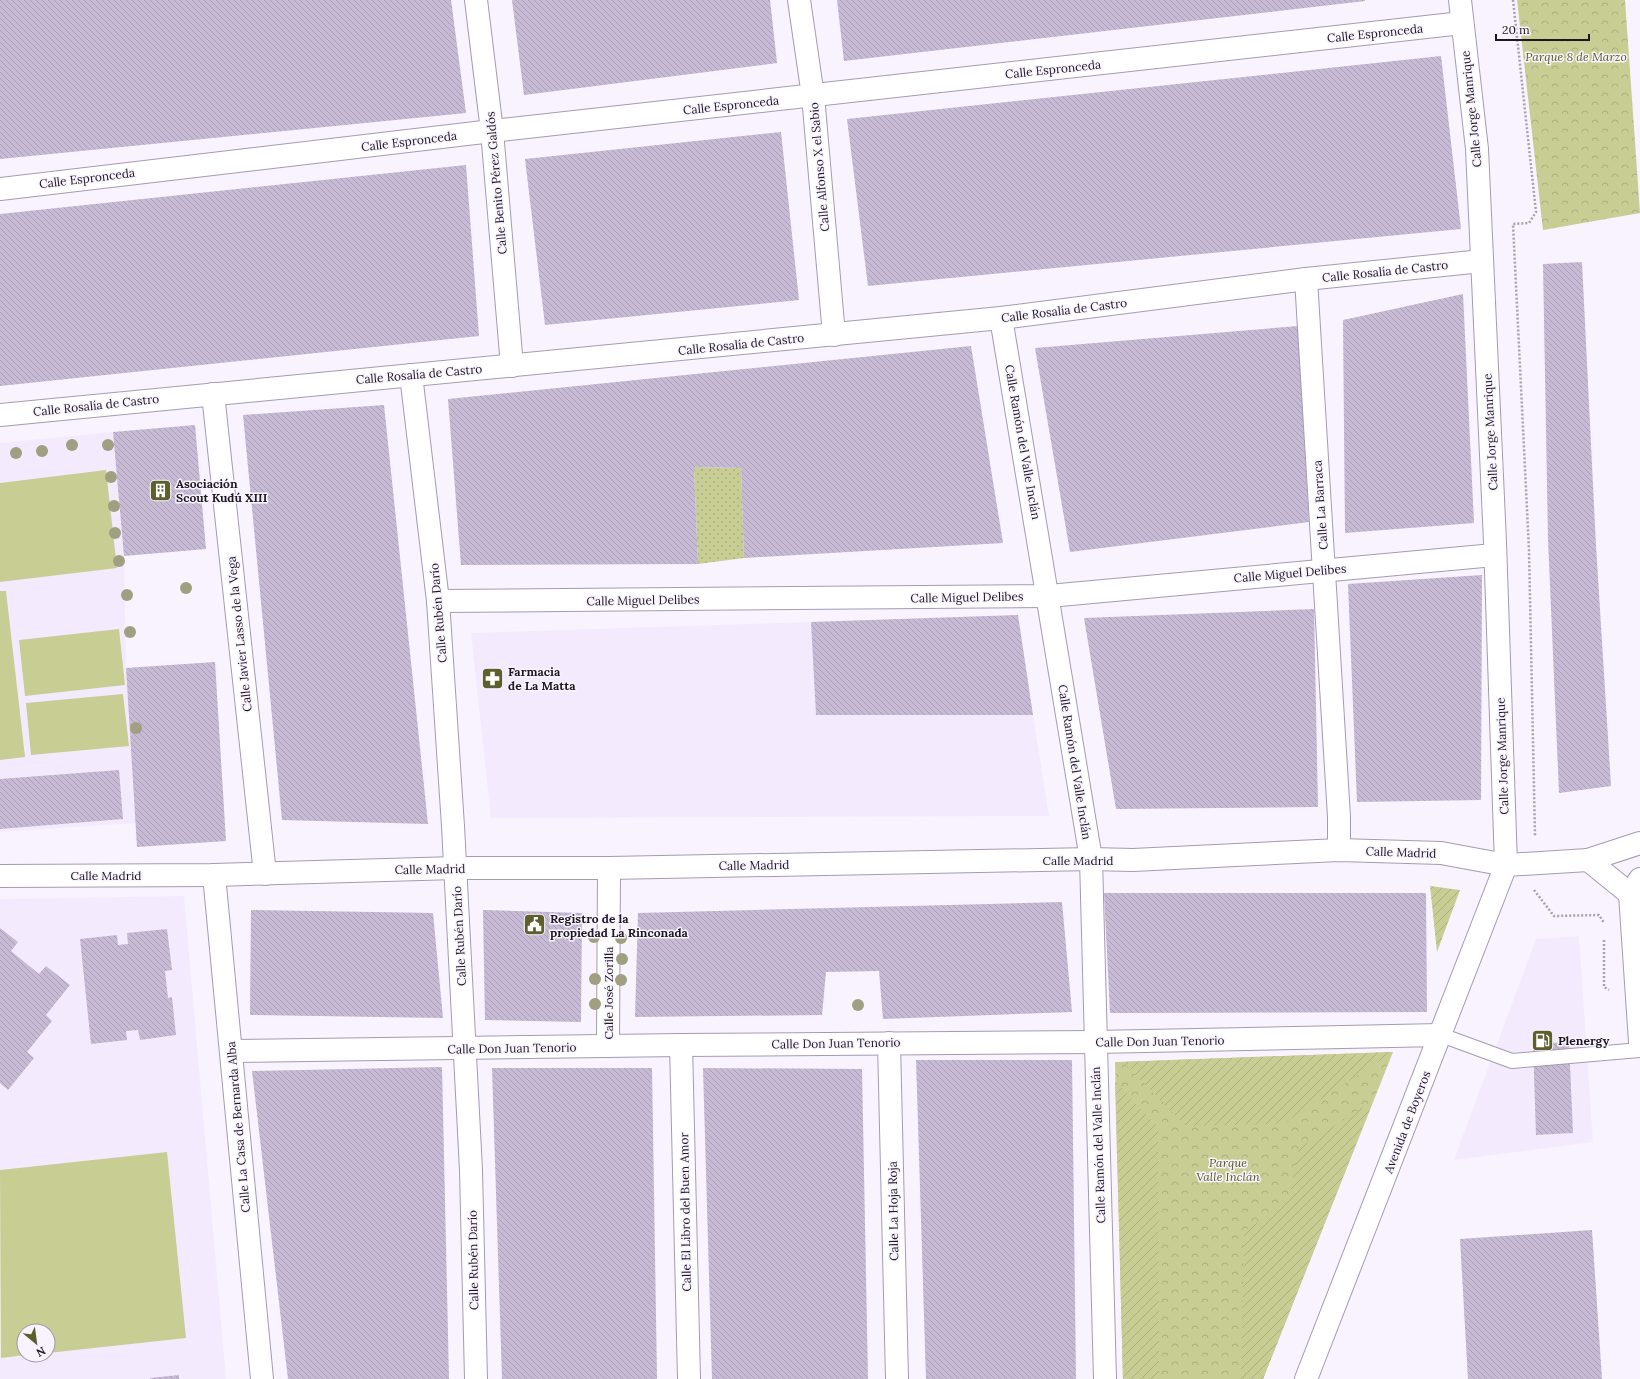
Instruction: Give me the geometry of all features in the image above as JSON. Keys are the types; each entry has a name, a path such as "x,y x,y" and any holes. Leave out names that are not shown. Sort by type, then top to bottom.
{"street":[{"name":"Calle Benito Pérez Galdós","path":"476,0 492,131 512,366"},
{"name":"Calle Alfonso X el Sabio","path":"799,0 812,96 834,335"},
{"name":"Calle Jorge Manrique","path":"1460,0 1477,149 1506,865"},
{"name":"Calle Espronceda","path":"0,189 492,131 1462,23"},
{"name":"Calle Rosalía de Castro","path":"0,415 1001,318 1306,279 1482,261"},
{"name":"Calle La Barraca","path":"1306,279 1339,817 1339,850"},
{"name":"Calle Ramón del Valle Inclán","path":"1001,318 1049,596 1091,859 1105,1379"},
{"name":"Calle Rubén Darío","path":"411,375 438,601 456,868 471,1170 476,1379"},
{"name":"Calle Javier Lasso de la Vega","path":"213,394 264,874"},
{"name":"Calle Miguel Delibes","path":"438,601 1049,596 1494,555"},
{"name":"Calle Madrid","path":"0,876 214,875 456,868 609,868 1091,859 1133,860 1339,850 1441,853 1506,865 1588,860 1640,843"},
{"path":"1588,860 1637,889 1640,1042"},
{"name":"Avenida de Boyeros","path":"1306,1379 1506,865"},
{"name":"Calle José Zorilla","path":"608,1046 609,868"},
{"name":"Calle La Casa de Bernarda Alba","path":"214,875 262,1379"},
{"name":"Calle Don Juan Tenorio","path":"231,1051 681,1045 1095,1042 1441,1035"},
{"name":"Calle La Hoja Roja","path":"889,1043 897,1379"},
{"name":"Calle El Libro del Buen Amor","path":"681,1045 690,1379"}],"lane":[{"path":"1441,1035 1512,1061 1640,1050"}],"path":[{"path":"1513,0 1536,212 1529,223 1513,224 1529,550 1536,864 1534,890 1554,916 1599,915 1604,924"},
{"path":"1604,939 1604,987 1619,996 1638,992"}],"shaded area":[{"path":"113,432 124,556 126,668 136,823 0,832 0,443"},
{"path":"811,622 816,715 1033,715 1049,816 491,818 471,633"},
{"path":"184,896 226,1379 0,1379 0,899"},
{"name":"Plenergy","path":"1579,936 1593,1142 1454,1160 1536,939"}],"green space":[{"name":"Parque 8 de Marzo","path":"1517,0 1625,0 1640,213 1543,230"},
{"path":"694,467 741,468 744,558 698,564"},
{"path":"106,470 117,568 0,582 0,483"},
{"path":"0,591 6,591 25,757 0,760"},
{"path":"119,629 125,685 25,696 19,640"},
{"path":"123,694 129,746 31,755 26,703"},
{"path":"1430,886 1460,890 1437,952"},
{"name":"Parque Valle Inclán","path":"1393,1052 1263,1379 1123,1379 1115,1062"},
{"path":"1393,1052 1283,1124 1186,1126 1123,1062"},
{"path":"1115,1081 1158,1127 1159,1379 1123,1379"},
{"path":"1373,1101 1263,1379 1241,1379 1244,1231 1271,1214 1290,1193 1299,1148"},
{"path":"167,1152 186,1338 56,1352 56,1323 16,1323 16,1356 1,1358 0,1170"}],"building":[{"path":"0,0 451,0 466,113 0,159"},
{"path":"512,0 770,0 777,63 524,95"},
{"path":"837,0 1365,0 1365,1 844,61"},
{"path":"1441,56 1461,229 868,286 847,119"},
{"path":"781,132 799,300 545,325 525,159"},
{"path":"466,165 479,336 0,386 0,214"},
{"path":"1582,262 1596,546 1611,786 1559,793 1548,539 1543,264"},
{"path":"1463,294 1474,523 1345,533 1343,320"},
{"path":"1298,326 1309,522 1070,552 1035,348"},
{"path":"971,346 1003,543 744,558 741,468 694,467 698,564 461,565 448,399"},
{"path":"384,405 428,824 282,820 243,415"},
{"name":"Asociación Scout Kudú XIII","path":"195,425 206,549 124,556 113,432"},
{"path":"1482,575 1481,800 1357,802 1348,584"},
{"path":"1314,609 1318,807 1116,809 1084,618"},
{"path":"1018,615 1033,715 816,715 811,622"},
{"path":"215,662 226,841 137,847 126,668"},
{"path":"119,770 123,819 0,829 0,779"},
{"path":"1104,893 1426,893 1427,1012 1110,1013"},
{"path":"1062,902 1072,1012 883,1019 879,971 826,972 822,1015 635,1017 638,913"},
{"path":"251,910 433,913 443,1018 250,1015"},
{"path":"483,910 582,913 581,1022 485,1020"},
{"path":"0,928 18,942 11,951 39,974 46,966 70,985 46,1015 52,1021 27,1052 34,1058 8,1090 0,1083"},
{"path":"167,929 172,970 165,971 168,998 172,997 176,1035 140,1040 138,1030 126,1031 127,1040 91,1044 80,939 117,935 118,945 128,944 127,933"},
{"path":"1569,1042 1573,1133 1536,1135 1533,1044"},
{"path":"916,1060 1072,1060 1076,1379 926,1379"},
{"path":"442,1067 449,1379 288,1379 252,1071"},
{"path":"492,1068 652,1068 657,1379 502,1379"},
{"path":"703,1068 862,1069 868,1379 712,1379"},
{"path":"1592,1230 1602,1379 1468,1379 1460,1239"},
{"path":"179,1375 179,1379 150,1379 150,1378"}],"place":[{"name":"Asociación Scout Kudú XIII","path":"160,490"},
{"name":"Farmacia de La Matta","path":"493,678"},
{"name":"Registro de la propiedad La Rinconada","path":"535,925"},
{"name":"Plenergy","path":"1542,1040"}]}
